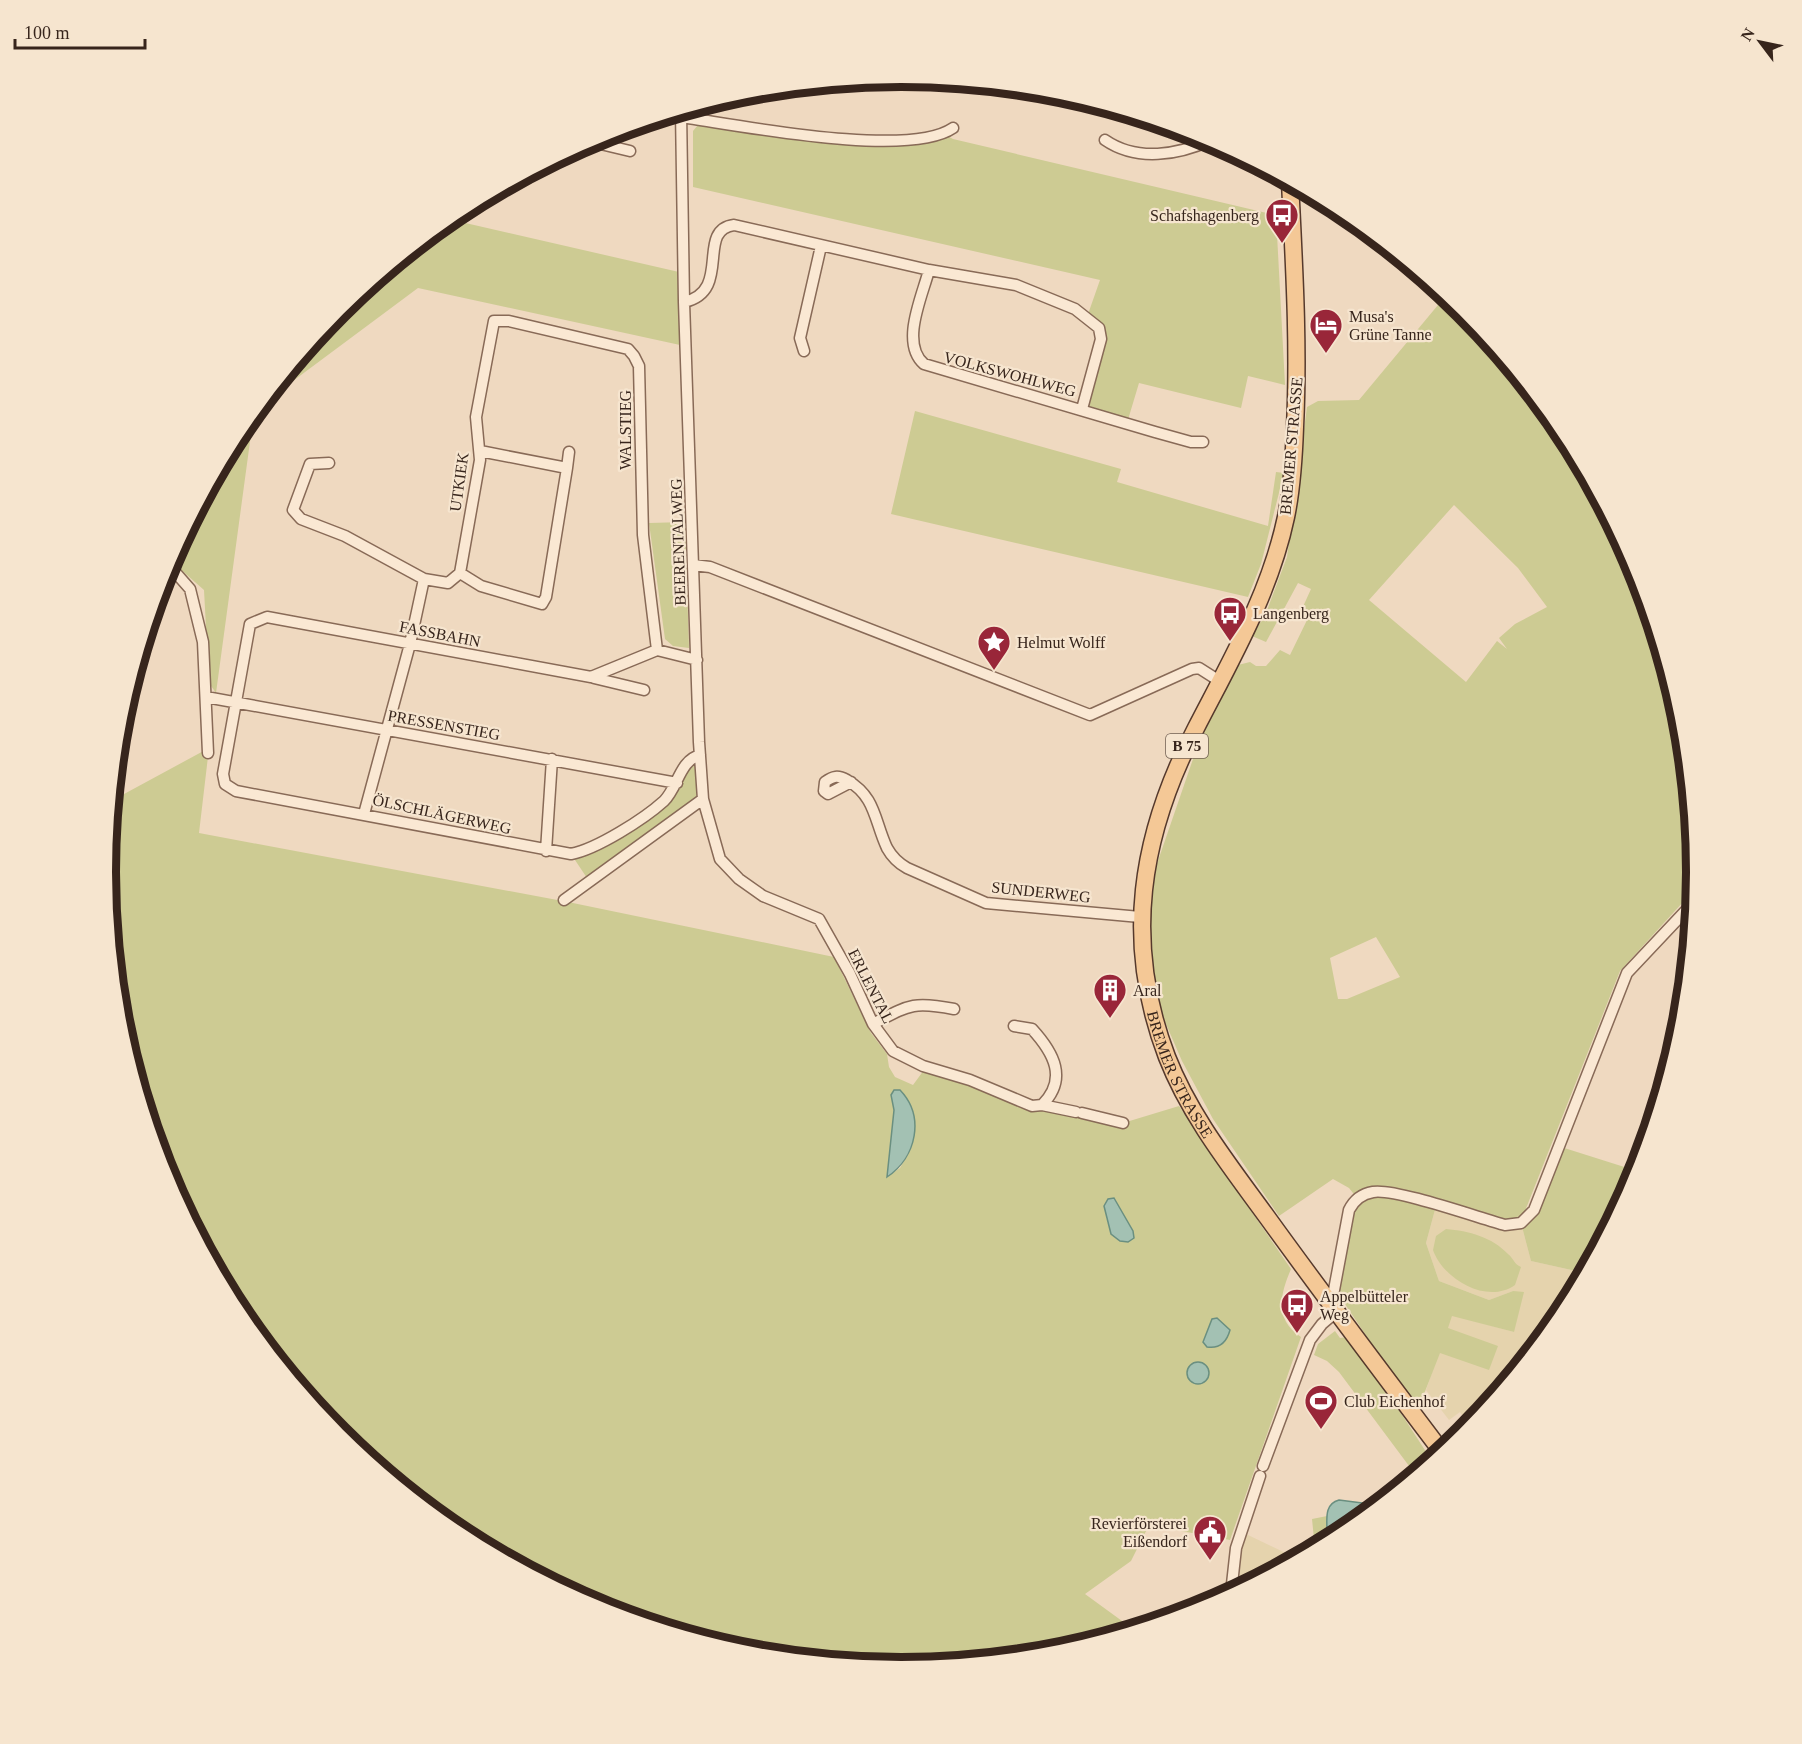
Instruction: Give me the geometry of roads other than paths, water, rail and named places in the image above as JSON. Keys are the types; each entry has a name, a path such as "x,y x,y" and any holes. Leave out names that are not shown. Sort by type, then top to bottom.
{"main road":[{"name":"BREMER STRASSE","path":"1290,190 1299,353 1293,458 1287,514 1262,596 1221,682 1190,739 1168,791 1144,874 1140,917 1142,965 1155,1022 1168,1059 1190,1106 1215,1145 1331,1305 1437,1445"},
{"name":"BREMER STRASSE","path":"1422,1425 1434,1448"}],"street":[{"path":"692,116 849,140 906,139 944,134 953,128"},
{"name":"BEERENTALWEG","path":"681,119 684,302 703,799"},
{"path":"1105,140 1114,147 1166,155 1198,146"},
{"path":"606,145 630,151"},
{"name":"VOLKSWOHLWEG","path":"684,302 698,298 707,290 717,237 725,227 738,225 929,270 980,278 1027,289 1060,302 1090,319 1100,331 1097,355 1082,409"},
{"path":"804,351 800,338 821,246"},
{"name":"VOLKSWOHLWEG","path":"929,270 912,337 912,349 921,362 937,370 1082,409 1155,432 1203,442"},
{"name":"UTKIEK","path":"460,573 480,451 476,417 494,321"},
{"name":"WALSTIEG","path":"494,321 509,321 618,345 631,352 637,360 642,535 657,650"},
{"path":"480,451 567,468"},
{"path":"329,464 310,464 293,510 301,519 345,536 424,579 448,583 460,573 481,586 542,604 546,597 569,452"},
{"path":"693,565 710,567 1090,715 1192,669 1199,668 1221,682"},
{"path":"176,573 190,589 203,642 208,753"},
{"path":"364,814 410,644 424,579"},
{"name":"FASSBAHN","path":"235,701 250,624 267,617 591,677 644,690"},
{"path":"591,677 657,650 697,660"},
{"name":"PRESSENSTIEG","path":"206,697 677,783"},
{"name":"ÖLSCHLÄGERWEG","path":"235,701 223,774 225,784 236,791 571,855 586,850 651,811 664,800 677,783 688,761 700,755"},
{"path":"546,851 552,759"},
{"name":"SUNDERWEG","path":"850,782 866,793 887,849 897,862 907,868 986,903 1140,917"},
{"path":"564,900 703,799"},
{"name":"ERLENTAL","path":"703,799 720,859 739,879 763,896 819,919 850,974 873,1023 893,1051 903,1058 970,1080 1032,1106 1042,1105 1123,1123"},
{"path":"1233,1583 1236,1548 1262,1471 1310,1340 1322,1324 1331,1305 1348,1210 1352,1203 1364,1194 1389,1192 1505,1226 1521,1223 1534,1210 1627,972 1684,913"},
{"path":"873,1023 909,1005 924,1003 954,1009"},
{"path":"1014,1026 1032,1029 1058,1072 1057,1085 1042,1105"}],"place":[{"name":"Schafshagenberg","path":"1282,244"},
{"name":"Musa's Grüne Tanne","path":"1326,354"},
{"name":"Langenberg","path":"1230,642"},
{"name":"Helmut Wolff","path":"994,671"},
{"name":"Aral","path":"1110,1019"},
{"name":"Appelbütteler Weg","path":"1297,1334"},
{"name":"Club Eichenhof","path":"1321,1430"},
{"name":"Revierförsterei Eißendorf","path":"1210,1561"}]}
